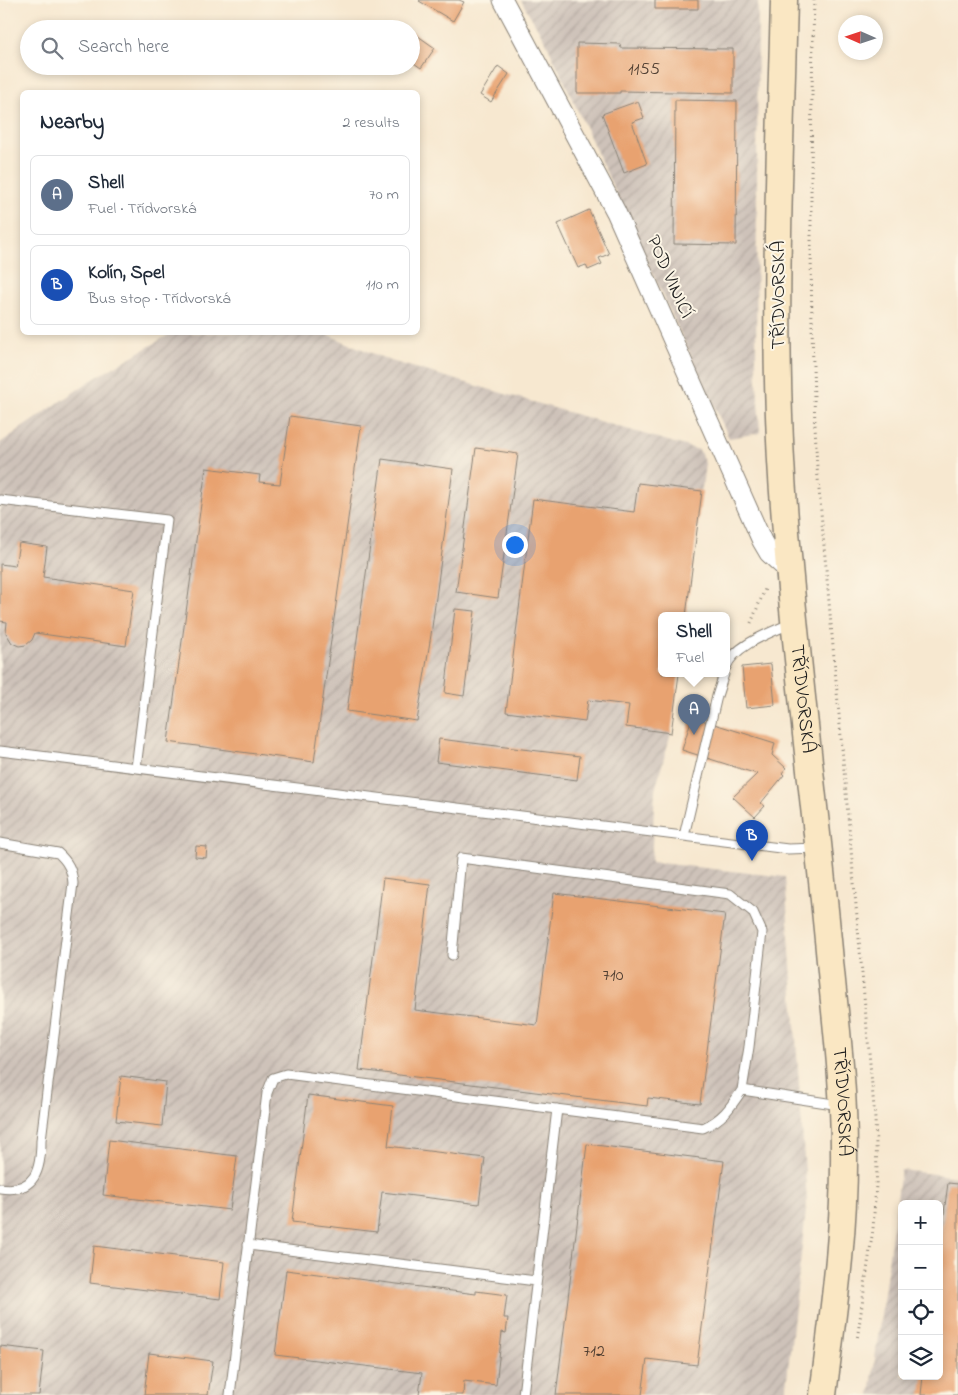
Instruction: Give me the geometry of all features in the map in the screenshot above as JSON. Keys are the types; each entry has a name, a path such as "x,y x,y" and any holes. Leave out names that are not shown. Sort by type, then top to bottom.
{"main road":[{"name":"TŘÍDVORSKÁ","path":"784,0 778,323 782,468 790,572 819,847 842,1105 844,1149 843,1212 822,1395"}],"street":[{"name":"POD VINICÍ","path":"503,0 616,212 762,541 769,553 790,572"}],"lane":[{"path":"0,500 167,520 136,768"},
{"path":"730,660 737,651 795,622"},
{"path":"684,836 723,677"},
{"path":"0,752 788,849 819,847"},
{"path":"0,843 58,854 66,860 72,871 73,882 41,1140 41,1162 29,1183 17,1188 0,1188"},
{"path":"230,1395 267,1094 273,1078 286,1074 703,1128 717,1122 730,1109 742,1090 762,932 753,912 730,894 461,858 452,955"},
{"path":"742,1090 842,1105"},
{"path":"523,1395 557,1109"},
{"path":"248,1245 536,1280"}],"path":[{"path":"814,0 812,359 814,411 874,1109 877,1170 873,1229 856,1346"},
{"path":"750,626 766,588"}],"shaded area":[{"path":"521,0 758,0 756,364 760,433 729,438 547,44"},
{"path":"169,335 328,335 391,361 699,450 705,463 686,612 658,612 658,677 679,677 671,733 655,790 651,862 785,877 807,1202 785,1395 0,1395 0,443 90,381"},
{"path":"901,1170 958,1177 958,1395 870,1395"}],"building":[{"path":"420,0 459,0 464,2 453,21"},
{"path":"655,0 698,0 698,9 655,9"},
{"path":"420,37 435,48 420,67"},
{"path":"577,43 620,44 621,48 733,49 733,93 620,91 620,93 577,93"},
{"path":"498,66 509,74 491,102 480,95"},
{"path":"675,100 737,101 736,245 674,244"},
{"path":"638,101 644,118 632,122 647,164 624,173 602,114"},
{"path":"589,210 609,254 599,258 602,264 588,270 586,265 578,268 558,224"},
{"path":"290,416 361,426 314,762 168,742 206,468 260,475 259,482 280,484"},
{"path":"476,448 518,454 498,598 456,592"},
{"path":"382,459 453,469 431,635 417,721 347,711"},
{"path":"638,483 702,491 687,612 658,612 658,677 679,677 671,733 626,727 629,705 588,700 585,722 506,712 533,499 634,512"},
{"path":"19,543 47,547 43,577 134,590 126,646 35,633 32,640 26,645 19,646 12,643 6,633 7,622 0,621 0,564 15,566"},
{"path":"455,609 475,611 464,696 445,693"},
{"path":"771,664 775,705 746,708 742,667"},
{"path":"692,717 775,743 772,755 786,768 782,773 784,775 761,803 765,806 755,817 733,797 757,774 682,750"},
{"path":"439,739 580,756 577,780 436,762"},
{"path":"196,846 207,847 206,858 195,857"},
{"path":"383,878 430,884 415,1010 537,1025 554,893 725,914 700,1104 648,1098 647,1106 359,1070"},
{"path":"121,1076 166,1082 162,1126 116,1121"},
{"path":"308,1095 393,1106 388,1146 485,1158 479,1204 382,1192 377,1232 292,1222"},
{"path":"109,1140 237,1156 230,1210 103,1195"},
{"path":"587,1144 724,1161 697,1365 647,1359 642,1395 556,1395"},
{"path":"948,1183 958,1184 958,1395 921,1395 923,1380 943,1380 943,1221"},
{"path":"94,1246 224,1262 220,1299 90,1283"},
{"path":"286,1270 476,1294 476,1291 507,1295 504,1318 508,1318 506,1333 502,1332 496,1385 464,1381 463,1395 419,1395 422,1373 275,1355"},
{"path":"0,1346 44,1351 39,1395 0,1395"},
{"path":"149,1353 213,1361 208,1395 144,1395"}],"place":[{"name":"Shell","path":"694,735"},
{"name":"Kolín, Spel","path":"752,861"}]}
